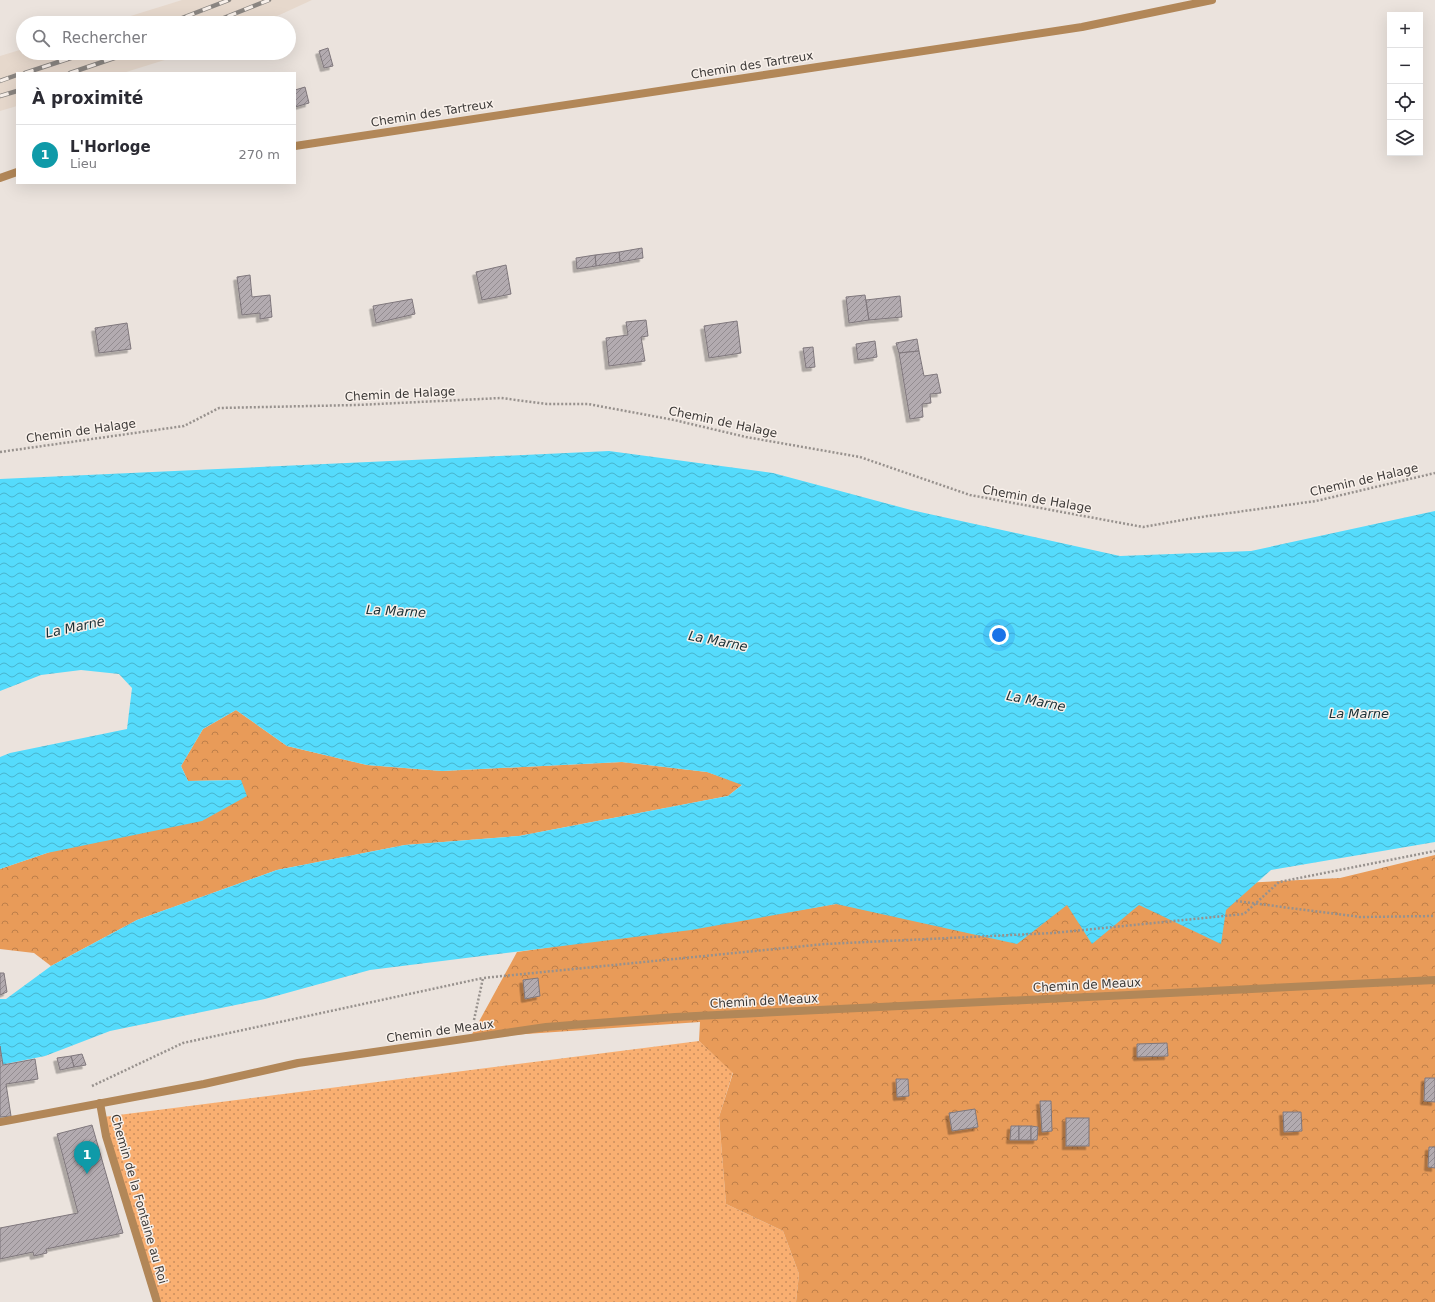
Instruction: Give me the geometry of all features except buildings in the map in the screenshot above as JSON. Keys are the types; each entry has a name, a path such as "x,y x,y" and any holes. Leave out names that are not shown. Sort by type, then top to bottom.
{"street":[{"name":"Chemin des Tartreux","path":"296,146 1082,27 1212,0"},
{"path":"0,178 16,172"},
{"name":"Chemin de Meaux","path":"0,1122 204,1084 298,1063 546,1027 675,1017 1435,980"},
{"name":"Chemin de la Fontaine au Roi","path":"100,1103 106,1136 156,1302"}],"path":[{"name":"Chemin de Halage","path":"0,452 184,426 219,408 357,405 501,398 547,404 588,404 674,420 746,437 860,457 970,496 1143,527 1194,518 1316,501 1435,473"},
{"path":"86,1088 183,1042 483,978 825,944 1053,933 1244,914 1279,882 1435,851"},
{"path":"1236,901 1360,917 1435,916"},
{"path":"470,1038 483,978"}],"shaded area":[{"path":"182,0 312,0 277,16 131,16"},
{"path":"16,51 16,60 165,60 126,72 16,72 16,106 0,111 0,56"},
{"path":"699,1041 733,1072 719,1117 726,1204 783,1231 799,1274 796,1302 157,1302 103,1117"}],"green space":[{"path":"236,710 287,746 367,765 442,771 622,762 707,772 743,784 728,796 519,836 405,845 277,870 137,920 51,966 34,953 0,949 0,869 47,853 241,780 188,781 181,766 203,729"},
{"path":"1435,855 1435,1302 796,1302 799,1274 783,1231 726,1204 719,1117 733,1073 699,1041 700,1022 470,1038 517,952 758,917 836,904 1340,878"}],"water":[{"name":"La Marne","path":"609,451 773,473 911,510 1120,556 1251,551 1435,511 1435,842 1271,870 1226,910 1221,944 1139,905 1092,944 1067,905 1017,944 836,904 691,930 370,970 265,999 110,1031 45,1056 0,1065 0,999 6,999 51,966 137,920 277,870 405,845 519,836 728,796 742,785 707,772 622,762 442,771 367,765 287,746 236,710 203,729 181,766 188,781 241,780 247,796 202,821 47,853 0,869 0,757 10,753 127,729 132,688 119,674 81,670 41,675 0,691 0,479"}],"railway":[{"path":"187,16 229,0"},
{"path":"229,16 269,0"},
{"path":"28,72 65,60"},
{"path":"73,72 108,60"},
{"path":"0,81 16,75"},
{"path":"0,96 16,91"}],"place":[{"name":"L'Horloge","path":"87,1174"}]}
